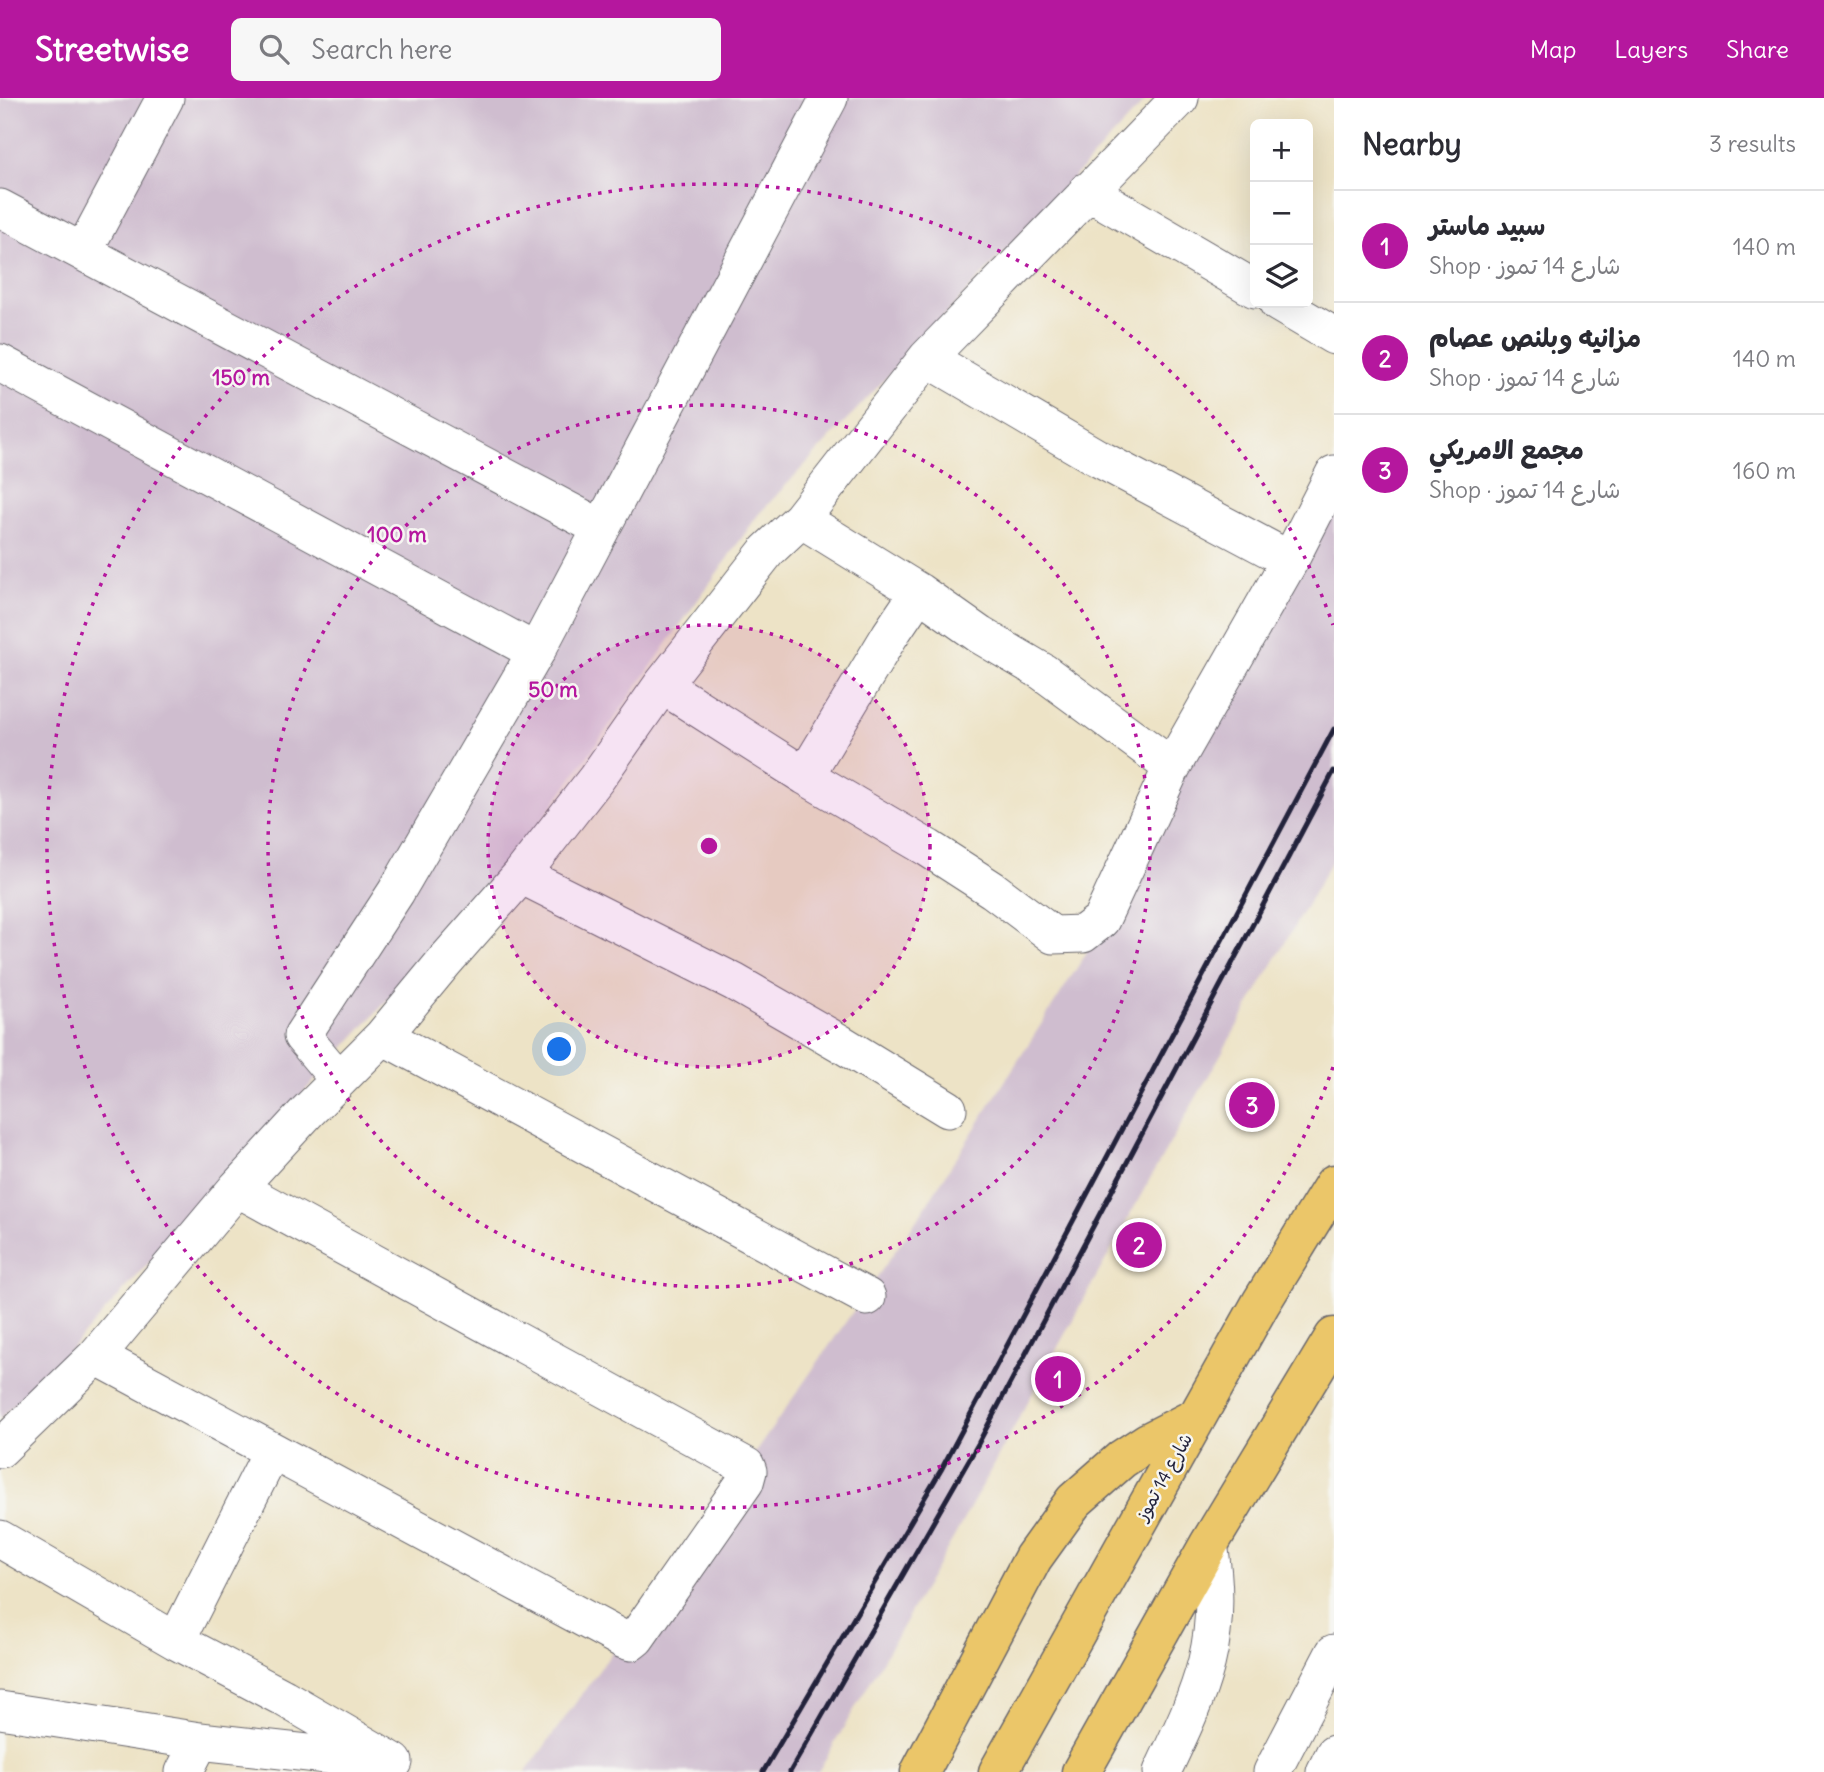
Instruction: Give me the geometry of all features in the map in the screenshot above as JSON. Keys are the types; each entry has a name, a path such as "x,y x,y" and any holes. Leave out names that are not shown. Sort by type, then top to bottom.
{"main road":[{"name":"شارع 14 تموز","path":"998,1772 1261,1303 1334,1184"},
{"path":"1081,1772 1209,1544 1334,1337"},
{"path":"920,1772 1033,1558 1074,1501 1122,1459 1148,1442 1197,1417"}],"street":[{"path":"83,252 165,98"},
{"path":"339,1080 302,1036 396,892 536,652 829,98"},
{"path":"0,1449 96,1356 237,1188 383,1036 521,875 596,779 662,685 767,551 801,519 927,358 1180,98"},
{"path":"1087,191 1250,286"},
{"path":"0,208 601,528"},
{"path":"1286,308 1334,336"},
{"path":"927,358 1096,457 1290,560"},
{"path":"0,363 536,652"},
{"path":"662,685 804,776 982,883 1053,935 1083,934 1101,920 1172,767 1290,560 1334,474"},
{"path":"801,519 919,592 980,635 1043,672 1172,767"},
{"path":"804,776 919,592"},
{"path":"521,875 734,982 948,1109"},
{"path":"383,1036 867,1297"},
{"path":"96,1356 612,1634 631,1642 636,1638 745,1482 748,1471 741,1463 237,1188"},
{"path":"176,1640 272,1451"},
{"path":"0,1539 176,1640 284,1698 401,1767"},
{"path":"1162,1772 1206,1671 1213,1640 1215,1576 1209,1544"},
{"path":"1272,1772 1334,1653"},
{"path":"6,1710 192,1757 401,1767"},
{"path":"1325,1772 1334,1754"}],"shaded area":[{"path":"0,98 1148,98 758,515 511,864 69,1351 0,1419"},
{"path":"1334,495 1334,857 1153,1173 954,1537 818,1772 526,1772 750,1460 920,1215 1080,963"}],"railway":[{"path":"763,1772 941,1470 1334,729"},
{"path":"790,1772 978,1444 1334,771"}],"place":[{"name":"مجمع الامريكي","path":"1252,1105"},
{"name":"مزانيه وبلنص عصام","path":"1139,1245"},
{"name":"سبيد ماستر","path":"1058,1379"}]}
